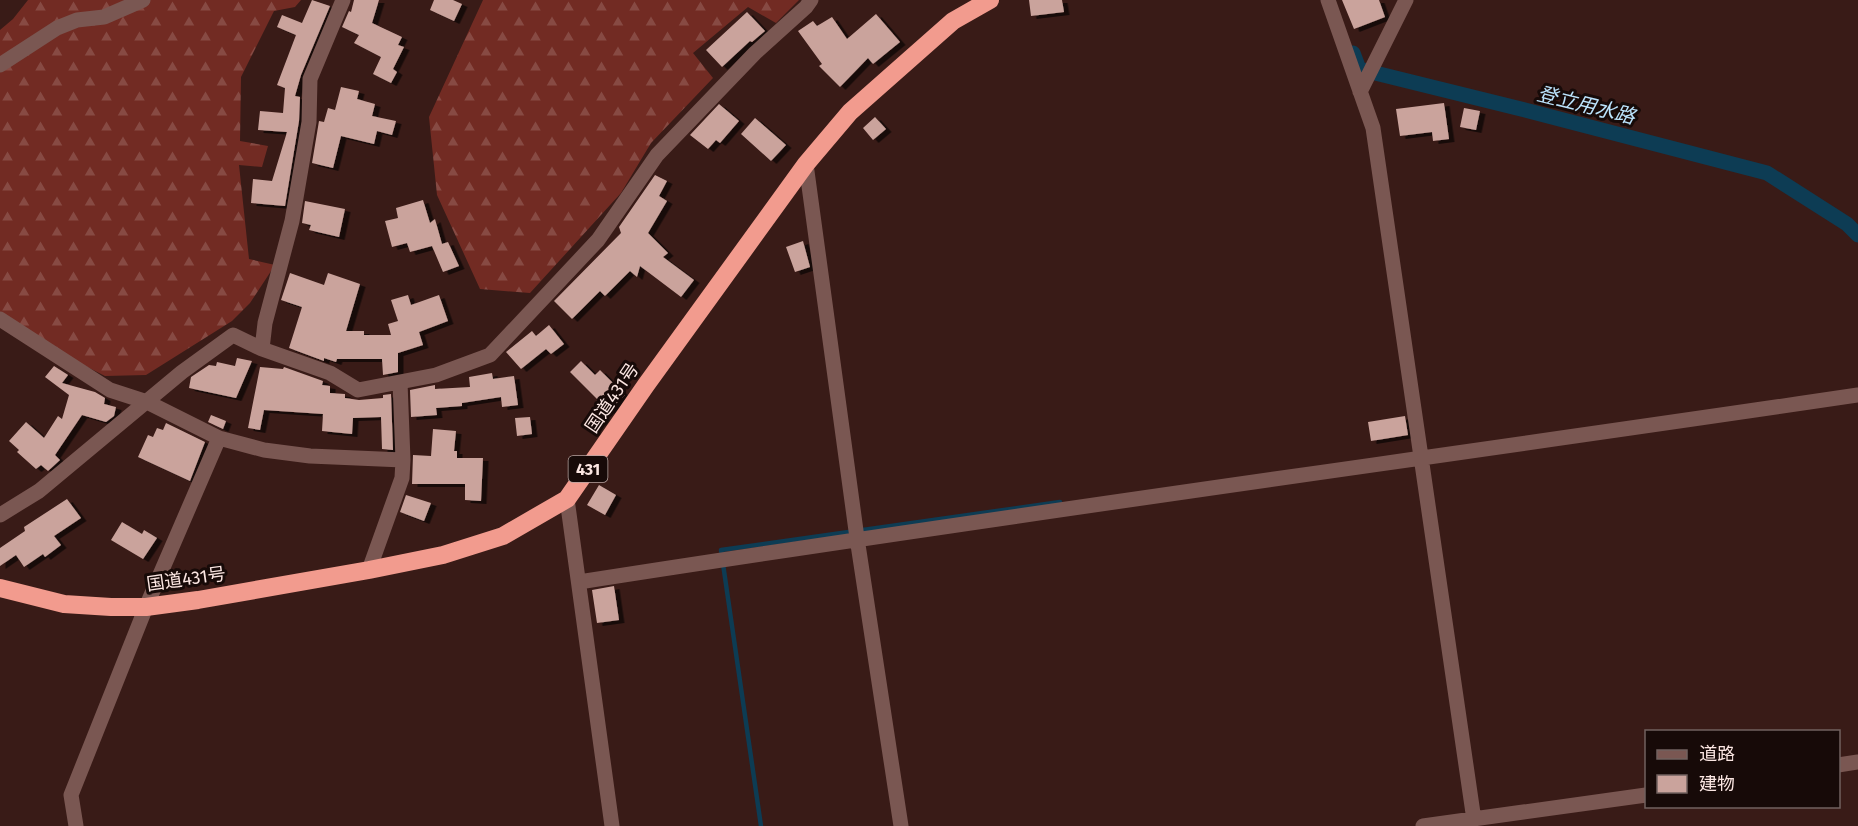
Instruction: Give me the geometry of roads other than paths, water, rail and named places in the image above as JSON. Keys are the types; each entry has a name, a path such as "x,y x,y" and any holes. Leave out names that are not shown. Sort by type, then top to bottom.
{"highway":[{"name":"国道431号","path":"0,588 64,604 146,607 208,598 443,555 503,536 567,499 646,385 806,164 850,112 953,21 990,0"}],"street":[{"path":"0,65 57,28 77,20 104,17 143,0"},
{"path":"262,349 265,323 294,210 309,122 310,80 343,0"},
{"path":"0,514 39,490 182,372 232,336 330,373 358,390 436,375 490,355 598,240 657,155 754,53 806,8 811,0"},
{"path":"1328,0 1373,128 1474,820"},
{"path":"1360,92 1406,0"},
{"path":"806,164 857,538 901,826"},
{"path":"0,319 110,390 147,402 219,438 264,450 310,456 403,460"},
{"path":"369,570 402,478 400,382"},
{"path":"579,582 857,538 1422,460 1858,395"},
{"path":"76,826 71,795 146,607 219,438"},
{"path":"567,499 612,826"},
{"path":"1840,765 1858,762"},
{"path":"1423,826 1645,795"}],"waterway":[{"name":"登立用水路","path":"1353,53 1359,69 1767,173 1847,224 1858,235"},
{"path":"761,826 721,550 1060,502"}]}
